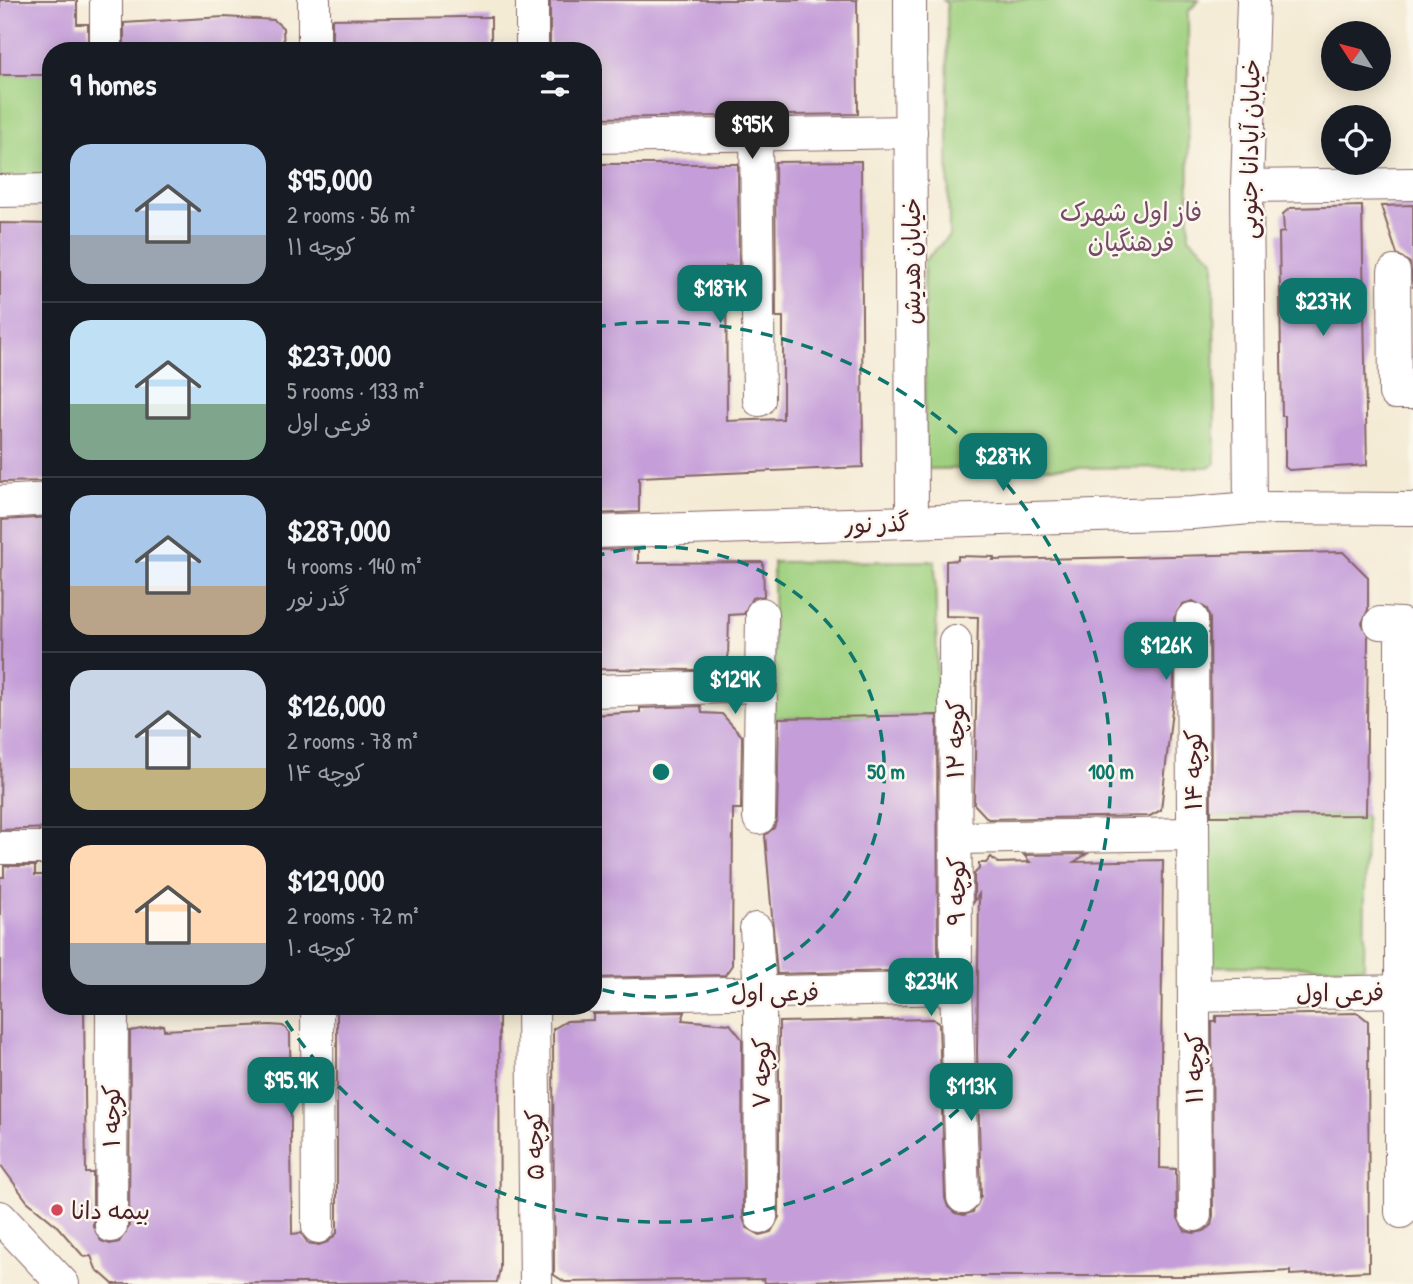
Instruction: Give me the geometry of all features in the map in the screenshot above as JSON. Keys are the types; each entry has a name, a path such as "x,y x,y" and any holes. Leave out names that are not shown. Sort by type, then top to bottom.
{"street":[{"path":"106,0 106,42"},
{"path":"314,0 314,42"},
{"path":"532,0 532,42"},
{"name":"خیابان هدیش","path":"910,0 912,522"},
{"name":"خیابان آپادانا جنوبی","path":"1250,508 1247,186 1253,0"},
{"path":"602,137 911,132"},
{"path":"756,134 759,400"},
{"path":"1247,186 1413,184"},
{"path":"0,191 42,190"},
{"path":"1394,272 1404,393"},
{"path":"0,502 42,500"},
{"name":"گذر نور","path":"602,532 1192,513 1250,508 1413,509"},
{"path":"759,818 762,614"},
{"name":"کوچه ۱۴","path":"1192,619 1194,921"},
{"path":"1380,623 1401,624 1407,841 1401,894 1401,1212"},
{"name":"کوچه ۱۲","path":"955,641 956,838"},
{"path":"602,691 761,686"},
{"path":"956,838 1193,834"},
{"name":"کوچه ۹","path":"956,838 956,988 963,1197"},
{"path":"0,848 42,848"},
{"name":"کوچه ۱۱","path":"1194,921 1195,1215"},
{"name":"کوچه ۷","path":"756,929 760,992 761,1217"},
{"name":"فرعی اول","path":"602,996 956,988"},
{"name":"فرعی اول","path":"1194,996 1401,991"},
{"name":"کوچه ۱","path":"111,1226 112,1015"},
{"path":"317,1015 318,1227"},
{"name":"کوچه ۵","path":"533,1015 536,1284"},
{"path":"0,1217 63,1284"}],"green space":[{"path":"943,0 1199,0 1188,12 1189,237 1214,259 1215,463 1210,467 925,469 924,261 949,236 947,4"},
{"path":"42,74 42,177 0,179 0,75"},
{"path":"935,561 938,715 774,718 773,562"},
{"path":"1366,815 1364,967 1203,966 1206,816"}],"building":[{"path":"0,0 77,0 77,24 88,24 88,42 42,42 42,75 0,75"},
{"path":"550,0 857,0 858,114 602,118 602,42 550,42"},
{"path":"224,17 274,20 283,28 284,42 124,42 124,23"},
{"path":"491,17 491,42 332,42 332,19"},
{"path":"861,161 863,467 639,477 639,512 602,514 602,164 738,164 739,266 726,266 727,421 783,419 783,317 776,317 775,162"},
{"path":"1413,205 1413,288 1410,263 1397,254 1381,206"},
{"path":"1362,206 1367,465 1289,470 1285,467 1285,416 1282,416 1279,233 1284,232 1283,214 1290,208"},
{"path":"0,223 42,224 42,481 0,482"},
{"path":"42,518 42,828 0,830 2,520"},
{"path":"638,549 638,563 763,562 764,596 752,598 744,614 729,615 728,660 718,668 602,669 602,550"},
{"path":"1343,552 1368,577 1368,610 1362,623 1368,636 1366,815 1211,816 1210,619 1207,609 1193,601 1182,604 1174,618 1174,691 1161,810 1150,816 988,819 974,804 978,617 946,616 946,561 958,560 958,556 994,557 993,560"},
{"path":"701,706 702,713 722,714 742,736 741,809 733,809 732,965 725,975 602,978 602,714 640,712 640,708"},
{"path":"937,715 938,963 933,970 777,974 765,835 774,828 777,818 779,718"},
{"path":"1087,854 1074,862 1163,860 1160,1168 1176,1169 1177,1216 1185,1231 1204,1231 1211,1225 1213,1216 1212,1022 1216,1022 1216,1016 1358,1013 1368,1021 1369,1271 1290,1275 1290,1271 1192,1276 926,1276 765,1283 764,1279 565,1282 554,1275 553,1029 567,1021 593,1020 593,1015 685,1012 682,1020 730,1024 742,1039 743,1217 746,1227 760,1235 771,1232 779,1217 779,1022 933,1019 939,1024 945,1198 948,1207 955,1213 964,1215 973,1212 981,1196 977,1051 979,894 974,902 974,874 979,869 979,863 986,863 991,857 998,863 1030,862 1024,855"},
{"path":"4,866 35,866 35,875 42,875 42,1015 84,1015 86,1173 93,1173 93,1226 101,1241 110,1244 119,1242 129,1227 130,1031 163,1025 164,1030 270,1025 283,1026 290,1033 292,1234 301,1233 308,1243 319,1245 328,1242 337,1233 337,1015 499,1015 500,1268 497,1282 113,1284 96,1269 91,1256 84,1257 56,1225 27,1201 0,1164 0,877 4,877"}],"place":[{"name":"بیمه دانا","path":"57,1210"}],"district":[{"name":"فاز اول شهرک فرهنگیان","path":"1131,226"}]}
